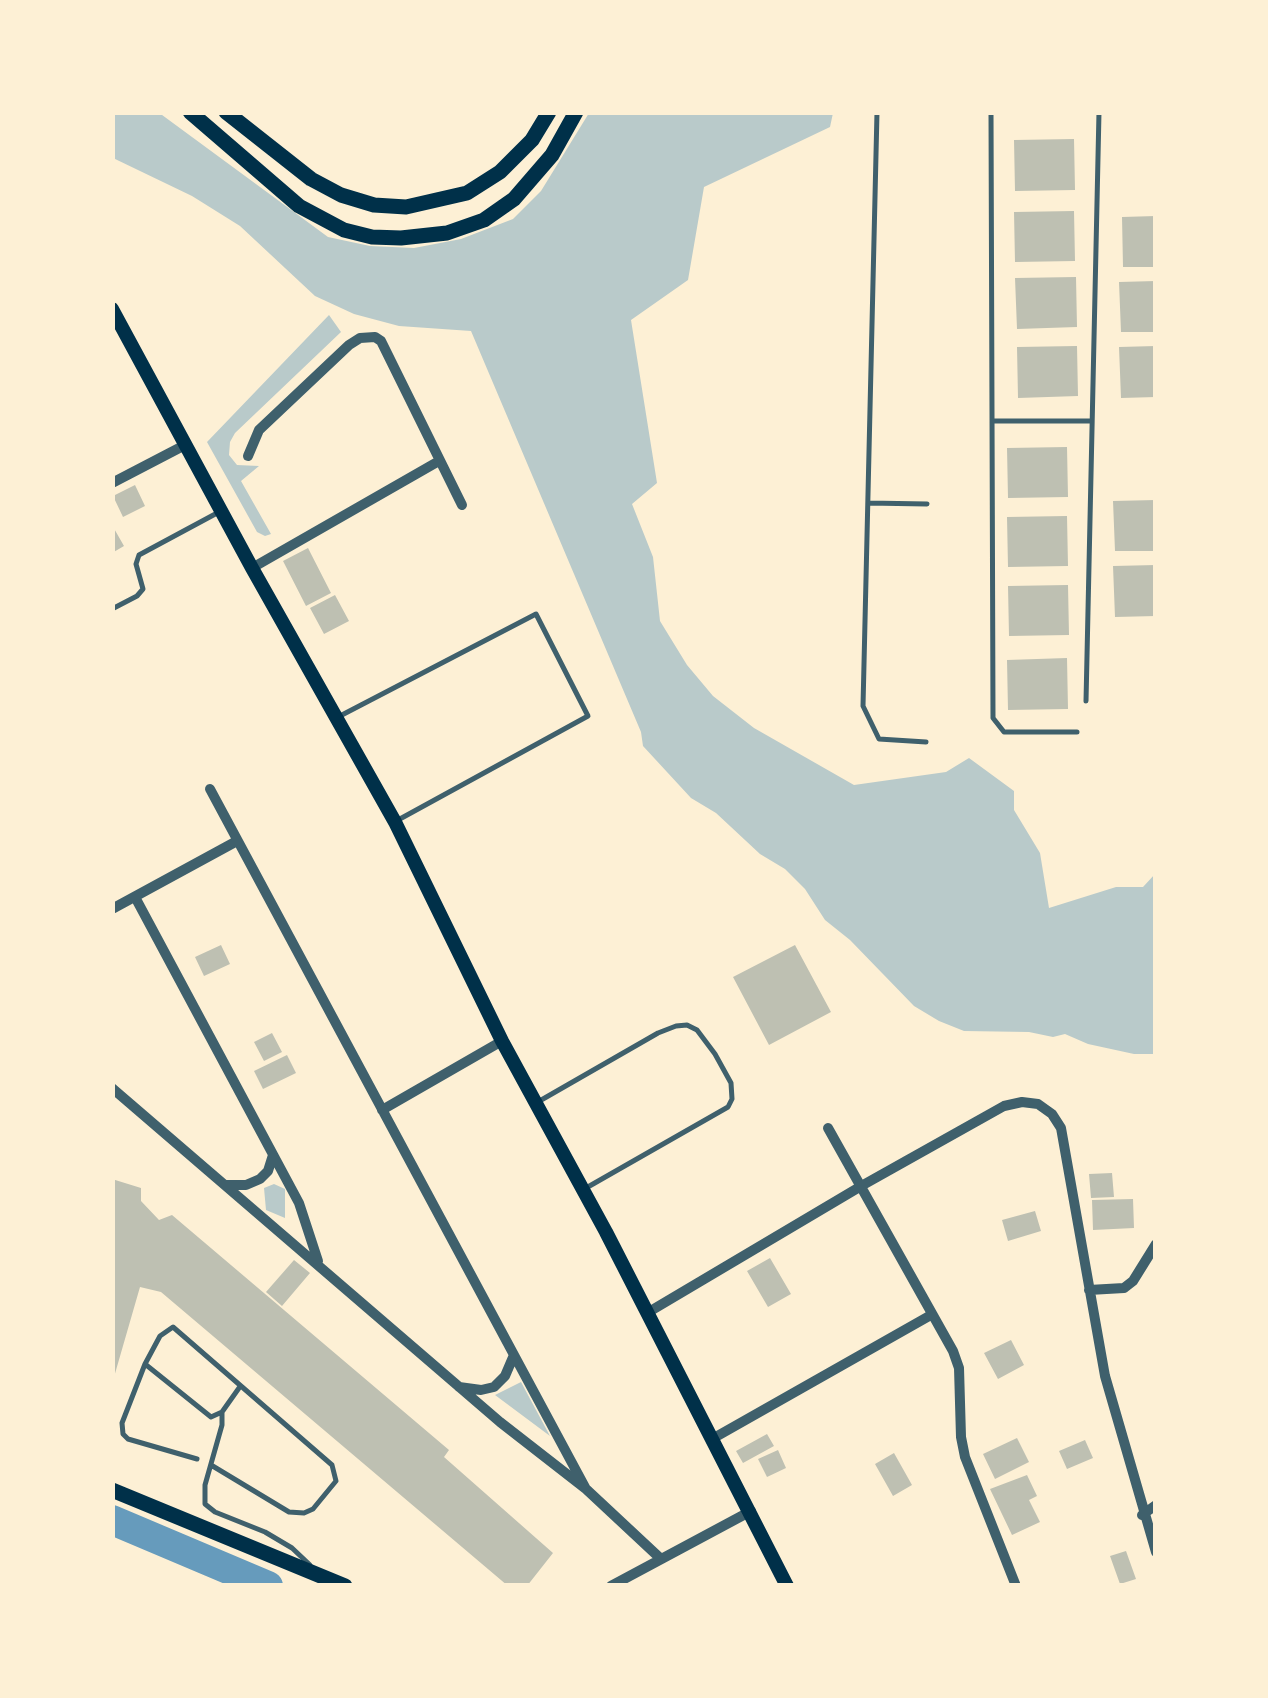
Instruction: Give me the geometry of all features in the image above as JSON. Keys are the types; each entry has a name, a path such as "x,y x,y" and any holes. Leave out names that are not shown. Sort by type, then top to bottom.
{"main road":[{"path":"190,112 299,206 344,230 372,237 401,238 447,233 484,220 514,199 552,154 576,112"},
{"path":"226,112 311,179 341,195 374,205 406,207 467,193 500,172 532,140 549,112"},
{"path":"112,309 395,822 502,1041 752,1511 787,1586"},
{"path":"112,1490 345,1586"}],"street":[{"path":"248,456 259,430 349,345 370,336 381,342 462,505"},
{"path":"112,483 185,445"},
{"path":"252,568 439,462"},
{"path":"210,789 586,1489"},
{"path":"112,908 237,841"},
{"path":"135,897 299,1203 318,1262"},
{"path":"382,1110 502,1041"},
{"path":"112,1088 318,1262 458,1387 586,1489 661,1559"},
{"path":"647,1314 1004,1106 1038,1104 1052,1114 1061,1128 1105,1376 1156,1552"},
{"path":"828,1128 953,1351 959,1368 965,1457 1016,1586"},
{"path":"226,1185 260,1180 273,1154"},
{"path":"1089,1290 1124,1288 1133,1281 1156,1244"},
{"path":"712,1439 932,1315"},
{"path":"458,1387 494,1387 505,1376 514,1355"},
{"path":"1142,1514 1156,1505"},
{"path":"611,1586 752,1511"}],"lane":[{"path":"877,112 864,706 880,739 926,742"},
{"path":"991,112 993,718 1004,732 1077,732"},
{"path":"1086,700 1099,112"},
{"path":"992,420 1092,421"},
{"path":"868,502 926,504"},
{"path":"112,609 144,589 136,564 138,556 222,510"},
{"path":"335,718 536,614 588,716 395,822"},
{"path":"536,1103 658,1032 676,1026 687,1025 697,1030 731,1083 728,1107 583,1190"},
{"path":"198,1459 158,1450 123,1434 122,1423 145,1364 167,1330 178,1329 332,1465 336,1481 313,1509 289,1512 211,1465"},
{"path":"145,1364 211,1417 222,1412 240,1387"},
{"path":"222,1412 205,1485 205,1504 215,1512 266,1532 292,1548 319,1574"}],"shaded area":[{"path":"158,112 328,237 370,246 414,248 461,239 513,219 541,191 589,113 833,113 830,127 704,187 688,280 631,320 657,483 632,504 653,557 660,621 687,665 713,696 754,728 854,785 946,772 969,758 1014,791 1014,810 1040,853 1049,908 1116,887 1143,887 1155,874 1155,1054 1134,1054 1088,1044 1065,1034 1053,1037 1029,1032 964,1031 939,1021 914,1006 825,920 805,889 785,869 760,854 716,813 691,798 643,746 641,732 471,331 399,326 354,314 315,296 240,226 192,196 113,158 113,113"},
{"path":"329,315 341,332 230,442 229,455 237,465 259,466 241,481 271,534 265,536 257,532 207,442"},
{"path":"274,1184 285,1189 285,1218 266,1210 264,1188"},
{"path":"521,1382 550,1436 495,1395"}],"building":[{"path":"1074,139 1075,190 1015,191 1014,140"},
{"path":"1074,211 1075,261 1015,262 1014,212"},
{"path":"1156,216 1156,267 1123,267 1122,217"},
{"path":"1076,277 1077,327 1017,329 1015,278"},
{"path":"1156,281 1156,332 1121,332 1119,282"},
{"path":"1077,346 1078,396 1018,398 1017,347"},
{"path":"1156,346 1156,397 1121,398 1119,347"},
{"path":"1067,447 1068,497 1008,498 1007,448"},
{"path":"135,485 145,506 123,517 113,496"},
{"path":"1156,500 1156,551 1115,551 1113,501"},
{"path":"1067,516 1068,566 1008,567 1007,517"},
{"path":"112,525 124,546 112,553"},
{"path":"308,548 331,593 306,606 283,561"},
{"path":"1156,565 1156,616 1115,617 1113,566"},
{"path":"1068,585 1069,635 1009,636 1008,586"},
{"path":"335,595 349,621 324,634 310,608"},
{"path":"1067,658 1068,709 1008,710 1007,660"},
{"path":"221,945 230,964 204,976 195,957"},
{"path":"795,945 831,1012 769,1045 733,977"},
{"path":"272,1033 282,1052 264,1061 254,1042"},
{"path":"287,1055 296,1073 263,1089 254,1071"},
{"path":"1112,1173 1114,1197 1091,1198 1089,1174"},
{"path":"112,1179 141,1188 141,1201 159,1220 172,1215 449,1450 444,1457 553,1553 527,1586 508,1586 161,1292 140,1287 112,1384"},
{"path":"1133,1199 1134,1228 1093,1230 1092,1200"},
{"path":"1035,1211 1041,1231 1008,1241 1002,1220"},
{"path":"770,1258 791,1294 768,1307 747,1271"},
{"path":"294,1260 310,1273 282,1306 266,1292"},
{"path":"1011,1340 1024,1365 998,1379 984,1353"},
{"path":"767,1434 774,1446 743,1463 736,1451"},
{"path":"1017,1438 1029,1462 995,1479 983,1454"},
{"path":"1085,1440 1093,1458 1067,1469 1059,1451"},
{"path":"778,1450 786,1468 767,1477 758,1459"},
{"path":"894,1453 912,1485 893,1496 875,1464"},
{"path":"1027,1475 1037,1496 1029,1500 1040,1522 1012,1535 990,1489"},
{"path":"1126,1551 1136,1579 1120,1584 1110,1556"}],"waterway":[{"path":"112,1520 268,1586"}]}
